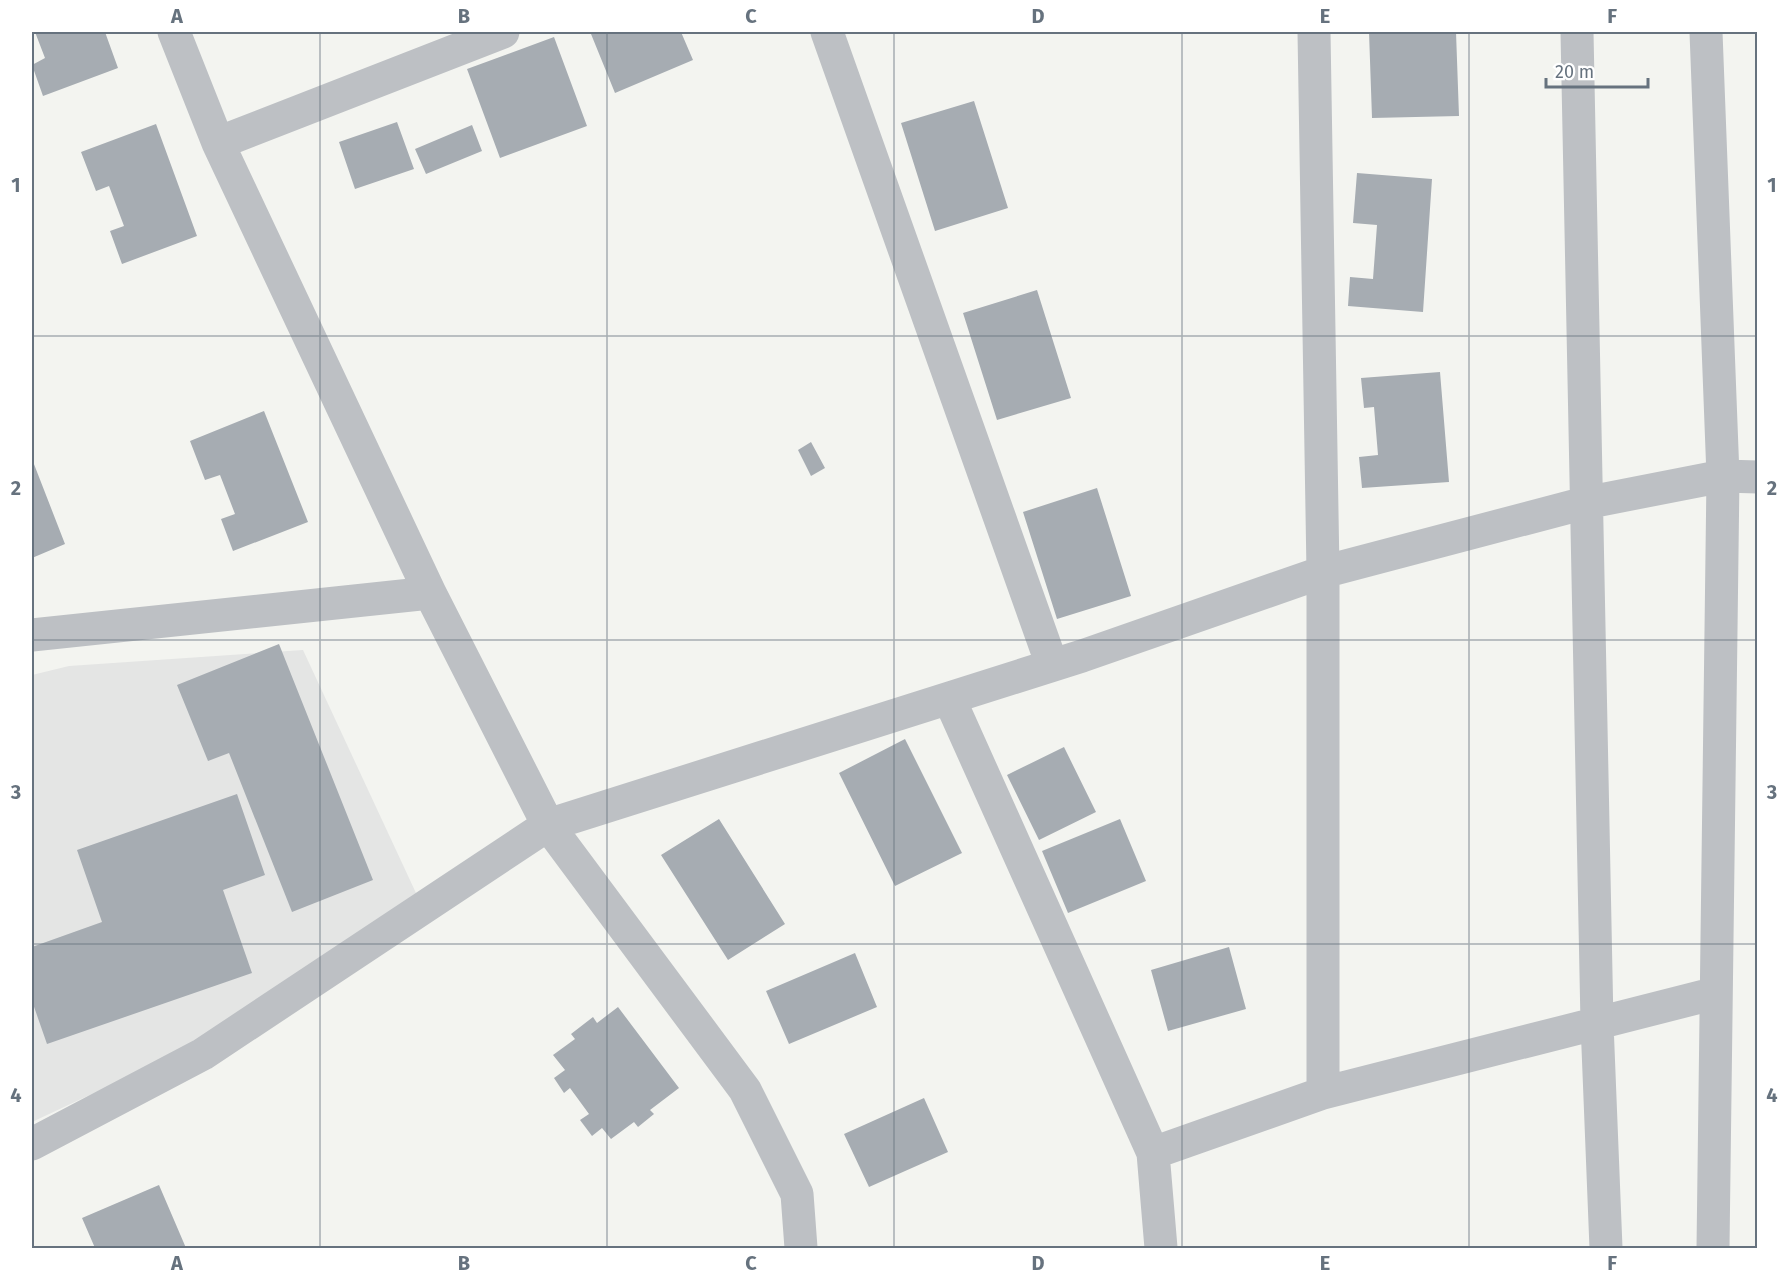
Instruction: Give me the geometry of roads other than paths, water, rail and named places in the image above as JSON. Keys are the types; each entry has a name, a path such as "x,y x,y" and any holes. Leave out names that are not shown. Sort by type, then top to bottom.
{"street":[{"path":"174,32 218,143 430,593 548,825 745,1090 797,1194 801,1248"},
{"path":"218,143 502,32"},
{"path":"827,32 1052,665"},
{"path":"1314,32 1323,572 1323,1093"},
{"path":"1576,32 1597,1023 1606,1248"},
{"path":"1706,32 1723,476 1713,1248"},
{"path":"32,1144 203,1054 548,825 1052,665 1323,572 1585,503 1723,476 1758,477"},
{"path":"32,635 430,593"},
{"path":"949,698 1153,1153 1161,1248"},
{"path":"1153,1153 1323,1093 1716,993"}]}
